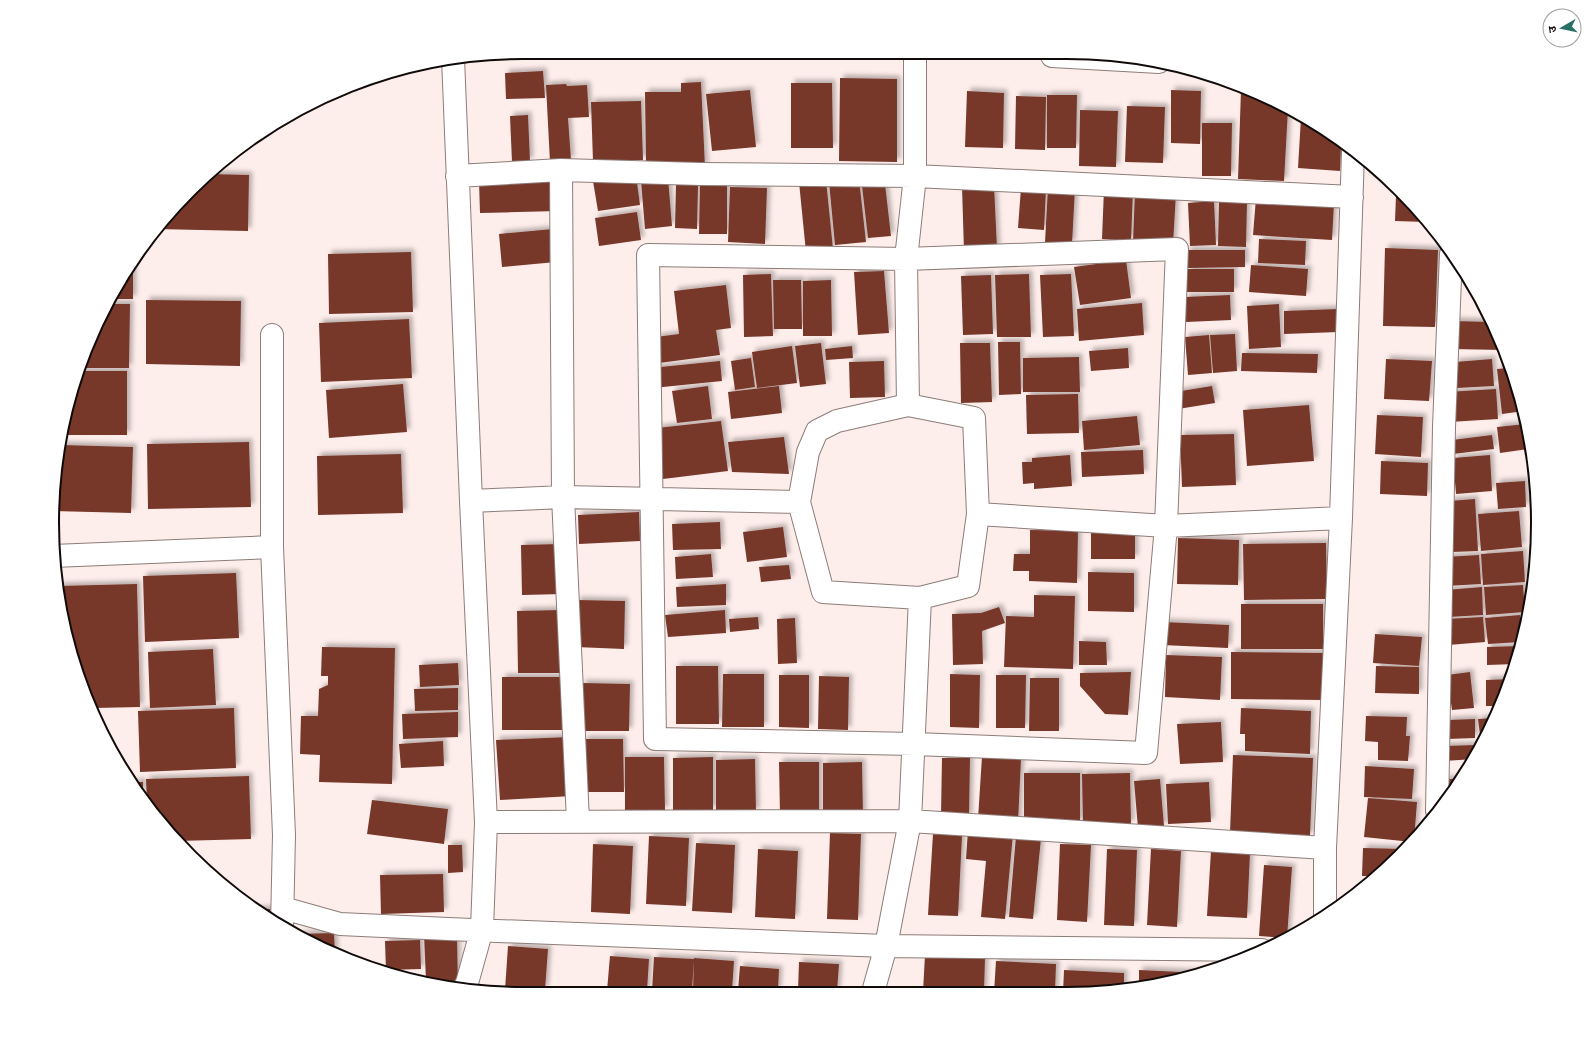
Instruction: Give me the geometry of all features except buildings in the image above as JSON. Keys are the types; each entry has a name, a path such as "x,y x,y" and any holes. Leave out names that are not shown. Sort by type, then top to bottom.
{"street":[{"path":"908,405 906,259 915,176 915,59"},
{"path":"453,64 486,822 482,929 468,984"},
{"path":"1325,909 1325,848 1341,518 1353,158"},
{"path":"561,170 563,497 578,821"},
{"path":"457,176 561,170 700,174 915,176 1352,197"},
{"path":"1177,249 1166,526 1146,753 915,744 655,739 648,255 906,259 1177,249"},
{"path":"1437,802 1443,458 1452,263"},
{"path":"272,335 272,547 284,835 282,917 340,924 886,946 1249,950"},
{"path":"908,405 974,418 978,514 968,586 920,598 823,592 800,502 808,452 817,431 837,421 908,405"},
{"path":"471,501 563,497 800,502"},
{"path":"978,514 1166,526 1341,518"},
{"path":"60,556 272,547"},
{"path":"874,987 886,946 910,821 915,744 920,598"},
{"path":"486,822 910,821 1325,848"}]}
